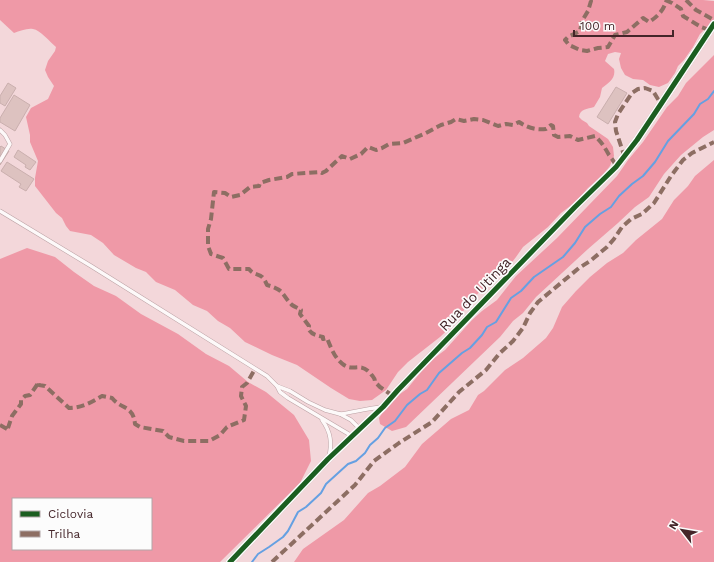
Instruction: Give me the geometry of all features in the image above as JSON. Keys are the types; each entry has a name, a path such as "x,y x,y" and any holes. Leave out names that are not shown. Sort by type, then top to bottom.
{"street":[{"name":"Rua do Utinga","path":"230,562 616,167 637,140 714,24"}],"lane":[{"path":"0,130 10,144 0,161"},
{"path":"0,211 267,376 277,386 280,392 288,398 352,437"},
{"path":"277,386 290,391 325,410 340,414 351,420 360,428"},
{"path":"340,414 383,406"},
{"path":"322,419 330,433 331,449 328,460"}],"shaded area":[{"path":"0,0 703,0 714,1 714,20 700,34 693,47 678,66 668,83 659,87 650,85 643,80 633,79 625,75 621,68 619,59 621,53 615,52 608,54 605,61 614,69 613,78 602,88 600,97 594,107 582,111 579,117 608,139 613,147 614,156 610,166 577,201 561,213 548,227 523,247 505,271 487,284 468,304 456,322 398,372 386,390 372,400 360,401 349,399 297,365 245,342 230,328 218,321 207,311 193,305 175,290 156,282 146,272 114,255 103,243 91,235 70,231 62,218 56,213 35,186 38,161 30,142 26,117 31,108 48,99 54,86 45,70 56,47 42,34 33,29 14,33 0,20"},
{"path":"714,55 714,130 681,155 664,174 649,197 635,207 536,297 500,337 406,427 392,431 380,424 379,418 390,401 407,389 425,365 445,350 472,320 497,300 516,276 557,238 617,176 667,107 678,96 686,83"},
{"path":"714,160 714,562 294,562 303,549 344,520 368,493 405,467 422,444 451,419 469,410 478,395 505,370 523,358 546,338 553,328 562,307 576,291 590,277 607,263 623,253 636,240 662,219 674,200 688,186 695,176"},
{"path":"27,248 55,257 94,286 116,296 141,314 178,334 206,354 229,366 248,382 266,392 294,415 309,440 311,461 300,483 220,562 0,562 0,259"}],"building":[{"path":"8,83 16,88 5,106 0,103 0,96"},
{"path":"616,87 627,93 608,124 597,117"},
{"path":"14,95 30,105 15,131 0,122 0,118"},
{"path":"1,146 9,151 0,165 0,147"},
{"path":"18,150 36,162 30,170 25,167 26,165 14,157"},
{"path":"7,162 34,179 26,191 19,187 21,184 1,171"}],"waterway":[{"path":"252,562 258,554 283,537 288,531 298,512 306,507 321,493 326,484 348,464 356,461 365,453 370,445 378,438 385,428 395,421 407,405 427,390 439,373 470,348 487,327 496,322 511,298 521,291 534,277 563,257 575,243 585,227 611,207 619,196 643,176 655,162 668,141 694,114 700,104 708,99 714,91"}],"marked path":[{"path":"590,0 588,11 582,21 580,31 565,40 569,45 580,50 587,51 608,47 615,35 627,32 643,18 649,22 660,13 666,1"},
{"path":"665,0 681,9 683,16 701,27 712,31"},
{"path":"686,0 696,10 714,20"},
{"path":"623,158 623,152 616,131 615,122 618,114 632,93 638,89 645,88 653,91 661,104"},
{"path":"393,396 380,387 375,382 375,379 371,374 364,368 351,368 341,363 334,353 327,338 323,339 323,337 311,332 308,328 309,326 300,314 301,310 292,305 280,291 267,285 263,277 249,269 229,269 223,258 211,254 208,246 208,229 211,219 214,192 225,193 231,197 240,195 250,187 259,186 260,183 269,180 287,177 292,174 322,173 342,156 350,159 361,154 368,147 376,150 389,144 403,143 456,119 464,121 474,119 483,120 498,126 506,124 513,125 519,122 529,127 539,129 546,129 551,125 553,126 554,135 558,137 570,136 578,140 595,136 604,147 616,167"},
{"path":"272,562 355,485 374,461 432,422 459,392 486,370 499,354 513,341 523,328 530,313 538,302 607,247 622,227 631,219 642,214 654,203 683,160 692,153 714,142"},
{"path":"0,425 9,430 8,428 12,416 21,404 21,400 25,396 30,395 39,382 39,385 45,386 69,408 83,406 102,396 112,398 132,414 135,424 140,427 163,431 169,437 184,441 209,441 220,435 227,427 244,420 246,406 241,396 242,387 247,383 255,369"}],"cycle path":[{"path":"230,562 328,459 383,407 575,207 616,167 637,140 714,24"}]}
